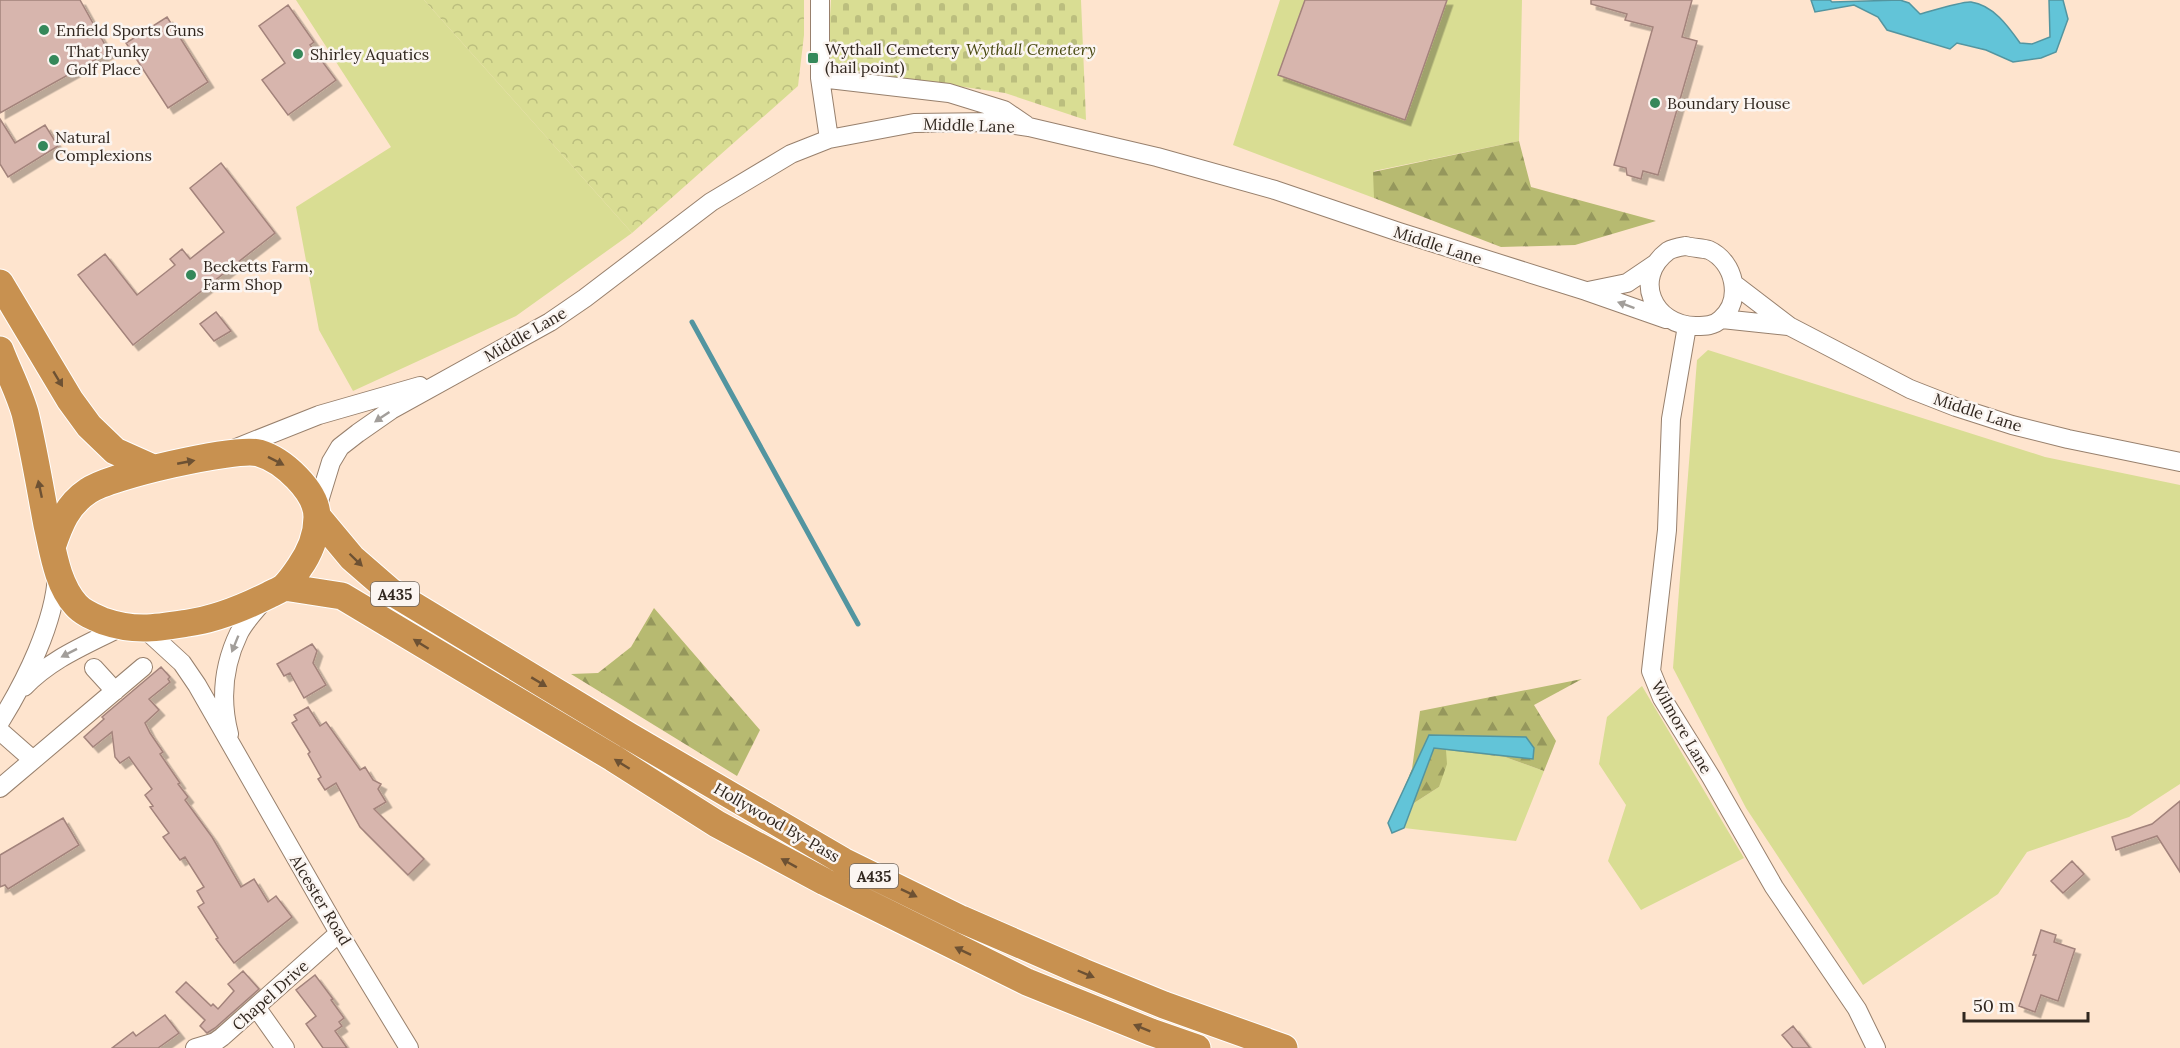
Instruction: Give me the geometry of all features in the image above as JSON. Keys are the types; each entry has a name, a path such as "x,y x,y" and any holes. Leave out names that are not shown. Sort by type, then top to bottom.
{"highway":[{"path":"0,283 70,400 89,426 115,451 153,468"},
{"path":"0,350 24,412 55,558 66,590 77,606 92,616 133,628 192,623 227,614 276,591 300,566 310,546 316,514"},
{"name":"Hollywood By-Pass","path":"55,558 62,519 72,504 90,489 153,468 219,455 241,452 259,453 293,472 309,494 316,514 352,558 390,591 629,736 843,861 961,919 1083,972 1164,1005 1284,1048"},
{"name":"Hollywood By-Pass","path":"276,591 342,596 613,758 717,824 825,882 1027,982 1197,1048"}],"street":[{"path":"820,0 820,78 830,138"},
{"path":"820,78 949,93 1004,110 1029,127"},
{"name":"Middle Lane","path":"316,514 320,491 331,462 340,447 391,411 550,322 711,202 791,154 830,138 914,123 993,122 1029,127 1157,158 1275,190 1687,326 1708,326 1722,319 1790,326"},
{"name":"Middle Lane","path":"1586,291 1627,283 1655,264 1670,250 1686,246 1709,250 1723,262 1734,284 1790,326 1900,384 1956,407 2068,439 2180,462"},
{"path":"1655,264 1649,282 1651,300 1666,319"},
{"path":"1722,319 1734,301 1734,284"},
{"name":"Wilmore Lane","path":"1687,326 1671,419 1667,530 1651,671 1662,698 1711,777 1774,887 1857,1009 1876,1048"},
{"name":"Middle Lane","path":"219,455 319,415 417,387 469,367"},
{"path":"0,722 17,695 53,606 56,595 55,558"},
{"name":"Alcester Road","path":"234,752 226,723 223,695 225,669 240,632 276,591"},
{"path":"17,695 39,671 55,660 133,628"},
{"name":"Alcester Road","path":"133,628 182,663 339,933 409,1048"},
{"path":"0,788 143,667"},
{"path":"94,668 115,691"},
{"path":"0,731 33,760"},
{"name":"Chapel Drive","path":"195,1048 222,1038 339,933"},
{"path":"256,1007 285,1048"}],"green space":[{"path":"296,0 424,0 632,233 516,316 353,391 319,330 296,207 391,147"},
{"path":"424,0 804,0 804,35 798,86 632,233"},
{"name":"Wythall Cemetery","path":"831,0 1081,0 1086,120 1005,93 827,67"},
{"path":"1280,0 1522,0 1519,141 1374,171 1374,198 1233,145"},
{"path":"1519,141 1531,187 1656,221 1575,245 1501,247 1374,198 1373,172"},
{"path":"1708,350 2045,457 2180,485 2180,784 2129,817 2027,852 1998,894 1863,985 1746,808 1673,668 1697,360"},
{"path":"654,608 760,730 737,776 571,674 598,673 631,647"},
{"path":"1582,679 1534,705 1556,741 1544,771 1505,757 1446,750 1447,764 1439,787 1414,803 1398,802 1412,769 1420,711"},
{"path":"1642,686 1744,858 1641,910 1608,861 1626,805 1599,764 1607,717"},
{"path":"1445,749 1505,757 1544,771 1516,841 1404,828 1414,803 1439,787"}],"water":[{"path":"1811,0 1830,0 1832,2 1900,0 1909,3 1920,14 1971,2 1993,12 2005,23 2020,43 2032,44 2050,37 2049,0 2063,0 2068,19 2056,52 2041,58 2013,62 1986,50 1957,43 1950,49 1887,30 1878,17 1854,5 1815,12"},
{"path":"1429,735 1526,737 1534,748 1533,759 1434,748 1404,828 1392,833 1388,823"}],"building":[{"path":"0,0 80,0 109,52 0,113"},
{"path":"1305,0 1447,0 1405,120 1278,75"},
{"name":"Boundary House","path":"1591,0 1692,0 1682,37 1697,41 1658,175 1643,171 1641,179 1627,175 1626,168 1614,165 1653,27 1625,20 1627,14 1591,4"},
{"name":"Shirley Aquatics","path":"288,5 314,42 310,45 336,80 288,115 262,80 285,63 259,26"},
{"path":"167,17 208,82 168,108 126,43"},
{"path":"0,119 15,143 45,125 58,146 8,177 0,164"},
{"path":"221,163 275,233 133,345 78,275 105,254 137,295 175,265 170,259 182,249 190,259 224,232 190,188"},
{"path":"216,312 231,331 214,341 200,324"},
{"path":"312,644 317,651 313,663 326,685 304,698 290,673 284,676 277,664"},
{"path":"161,667 170,677 168,679 170,682 149,699 159,710 145,723 163,752 160,754 188,797 185,800 212,837 241,887 254,879 268,902 276,896 292,917 234,963 216,939 218,938 198,907 204,903 197,891 204,887 185,857 180,860 163,837 169,833 150,807 153,806 145,795 152,789 129,757 120,763 115,757 112,732 93,747 84,737 104,719 102,717"},
{"path":"308,707 320,726 326,722 360,770 365,767 373,780 381,784 378,789 386,802 374,809 424,859 408,875 360,827 336,783 325,790 318,779 321,777 308,754 310,752 292,723 297,720 294,715"},
{"path":"2180,801 2180,872 2157,836 2116,850 2112,837 2152,824"},
{"path":"63,818 79,845 8,889 5,885 0,887 0,855"},
{"path":"2072,861 2084,874 2063,893 2051,881"},
{"path":"2041,930 2056,935 2054,942 2075,949 2058,1001 2041,995 2035,1012 2019,1006 2036,955 2033,955"},
{"path":"243,971 259,989 207,1033 200,1026 205,1020 176,992 186,982 211,1006 213,1004 218,1009 234,991 228,984"},
{"path":"315,975 344,1018 339,1022 342,1026 335,1031 347,1048 323,1048 306,1024 316,1016 296,990"},
{"path":"165,1015 179,1033 158,1048 112,1048 133,1032 136,1036"},
{"path":"1793,1026 1810,1048 1793,1048 1782,1035"}],"waterway":[{"path":"692,322 858,624"}],"place":[{"name":"Enfield Sports Guns","path":"44,30"},
{"name":"Shirley Aquatics","path":"298,54"},
{"name":"Wythall Cemetery (hail point)","path":"813,58"},
{"name":"That Funky Golf Place","path":"54,60"},
{"name":"Boundary House","path":"1655,103"},
{"name":"Natural Complexions","path":"43,146"},
{"name":"Becketts Farm, Farm Shop","path":"191,275"}]}
